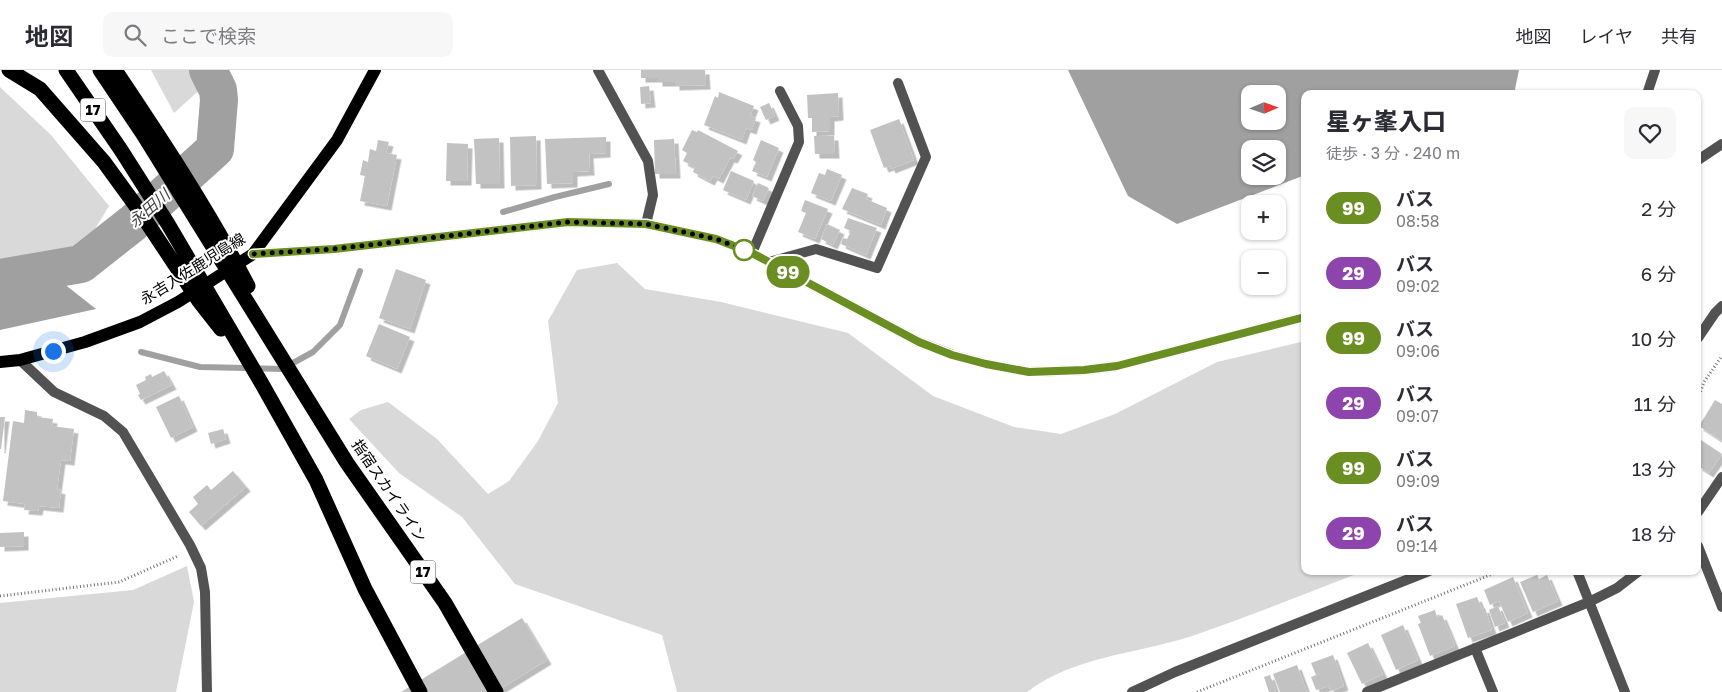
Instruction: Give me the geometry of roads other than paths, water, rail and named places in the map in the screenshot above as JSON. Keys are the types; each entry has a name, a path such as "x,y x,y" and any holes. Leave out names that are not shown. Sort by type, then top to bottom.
{"highway":[{"path":"9,70 40,89 104,162 199,300 262,384"},
{"name":"17","path":"66,70 121,150 168,224 262,384 316,480 366,589 420,692"},
{"name":"17","path":"100,70 149,131"},
{"path":"115,70 149,131"},
{"name":"指宿スカイライン","path":"149,131 227,244 300,386 347,463 445,603 496,692"}],"main road":[{"name":"永吉入佐鹿児島線","path":"0,362 20,360 85,342 140,322 178,302 253,254 337,140 375,70"}],"street":[{"path":"598,70 648,161 653,195 646,224"},
{"path":"1648,90 1655,70"},
{"path":"769,262 816,249 877,268 926,157 898,83"},
{"path":"752,253 799,142 798,126 780,91"},
{"path":"1701,158 1722,144"},
{"path":"253,254 334,249 568,222 646,224 716,239 752,253 919,342 952,355 1029,372 1084,370 1117,366 1301,318"},
{"path":"1701,333 1714,313 1722,306"},
{"path":"20,360 54,392 104,416 123,432 192,550 201,568 205,592 207,692"},
{"path":"1701,508 1722,477"},
{"path":"1701,554 1722,607"},
{"path":"1132,692 1175,672 1419,575"},
{"path":"1579,575 1625,692"},
{"path":"1368,692 1589,602 1617,588 1634,575"},
{"path":"1475,648 1493,692"}],"waterway":[{"name":"永田川","path":"0,278 81,264 133,223 215,149 219,100 218,90 208,70"},
{"path":"503,212 609,184"},
{"path":"141,352 200,367 282,369 313,352 340,325 360,271"}]}
